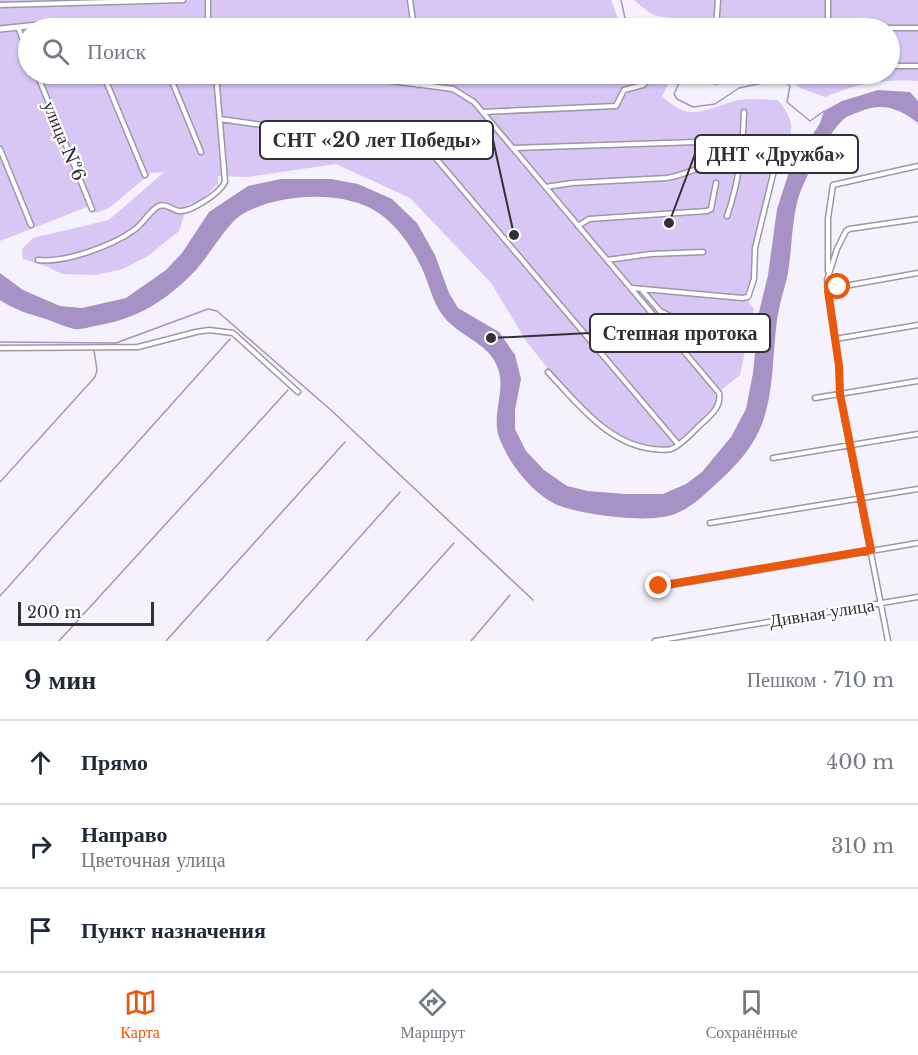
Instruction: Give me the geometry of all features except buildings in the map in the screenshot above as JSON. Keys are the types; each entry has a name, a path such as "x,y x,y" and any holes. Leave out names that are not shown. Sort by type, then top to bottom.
{"street":[{"path":"0,5 183,0"},
{"path":"208,0 210,18"},
{"path":"411,0 413,18"},
{"path":"717,18 718,0"},
{"path":"828,0 828,18"},
{"path":"0,29 18,26"},
{"path":"900,28 918,28"},
{"path":"900,66 918,66"},
{"name":"улица №6","path":"41,84 92,209"},
{"path":"107,84 146,175"},
{"path":"173,84 201,152"},
{"path":"38,260 51,262 111,245 136,229 158,207 163,205 180,211 190,209 203,203 223,186 225,182 217,84"},
{"path":"410,84 453,89 474,102 719,393 720,400 688,437 669,450 636,447 607,431 577,404 548,372"},
{"path":"483,112 616,106 624,90 644,84"},
{"path":"728,216 735,194 743,141 744,112"},
{"path":"220,119 417,147 434,156 678,444"},
{"path":"512,148 697,142"},
{"path":"0,149 32,225"},
{"path":"632,288 748,297 754,279 755,248 778,154"},
{"path":"545,187 572,183 667,178 711,165 739,161"},
{"path":"888,641 840,394 828,291 828,218 833,185 918,166"},
{"path":"578,226 589,219 706,212 711,209 716,183"},
{"path":"828,274 843,237 849,229 918,219"},
{"path":"607,260 651,254 703,252"},
{"path":"828,291 838,287 918,273"},
{"path":"640,289 660,311 676,319 683,329 730,337 729,347"},
{"path":"835,339 918,325"},
{"path":"0,348 138,347 196,332 224,331 233,333 298,392"},
{"path":"815,398 918,381"},
{"path":"773,458 918,434"},
{"path":"710,523 918,489"},
{"path":"659,586 918,543"},
{"name":"Дивная улица","path":"655,641 918,597"}],"shaded area":[{"path":"0,0 611,0 618,18 18,18 18,24 0,26"},
{"path":"634,0 918,0 918,81 900,81 900,18 668,18 651,14"},
{"path":"18,30 18,84 394,84 451,92 468,100 718,395 718,402 687,436 669,449 637,445 609,430 549,370 526,341 492,284 410,198 336,164 247,177 218,176 218,184 201,200 187,205 179,231 148,256 123,269 96,275 62,274 23,259 22,249 33,238 109,220 164,172 151,173 109,208 96,213 92,205 0,241 0,33"},
{"path":"434,84 669,84 662,96 672,105 690,112 698,112 740,100 778,100 787,112 791,130 783,150 776,150 753,250 752,276 745,300 754,309 740,375 721,390 477,103 456,87"},
{"path":"796,84 866,84 825,97 800,88"},
{"path":"878,90 910,92 918,101 918,123 897,110 875,107 845,118 825,144 798,199 789,268 776,327 770,395 763,421 753,443 723,478 695,503 664,517 618,517 560,506 541,495 523,478 515,468 499,437 497,419 500,375 493,358 444,317 408,243 388,220 366,206 331,198 311,197 292,198 256,208 235,220 195,271 162,300 124,319 110,323 74,329 22,311 0,300 0,273 23,290 60,306 82,308 126,298 166,270 182,253 209,212 248,186 281,179 331,179 358,184 392,199 417,223 435,255 449,293 458,308 499,332 515,355 521,379 515,410 515,429 526,451 544,470 567,486 588,491 663,494 686,484 702,472 731,437 746,409 753,373 759,312 768,275 777,209 789,172 820,123 824,111 842,101"}],"waterway":[{"path":"621,0 625,18"},
{"path":"678,84 674,94 677,99 693,107 715,104 739,88 758,84"},
{"path":"788,84 790,86 787,102 810,121 824,111"},
{"path":"0,342 116,343 208,309 217,311 332,411 533,600"},
{"path":"0,596 230,339"},
{"path":"0,482 95,377 97,370 94,350"},
{"path":"59,641 288,390"},
{"path":"166,641 345,442"},
{"path":"267,641 400,492"},
{"path":"366,641 454,543"},
{"path":"471,641 510,595"}],"place":[{"name":"ДНТ «Дружба»","path":"669,223"},
{"name":"СНТ «20 лет Победы»","path":"514,235"},
{"name":"Степная протока","path":"491,338"}],"route":[{"path":"659,586 871,550 840,394 839,366 828,291 838,287"}]}
